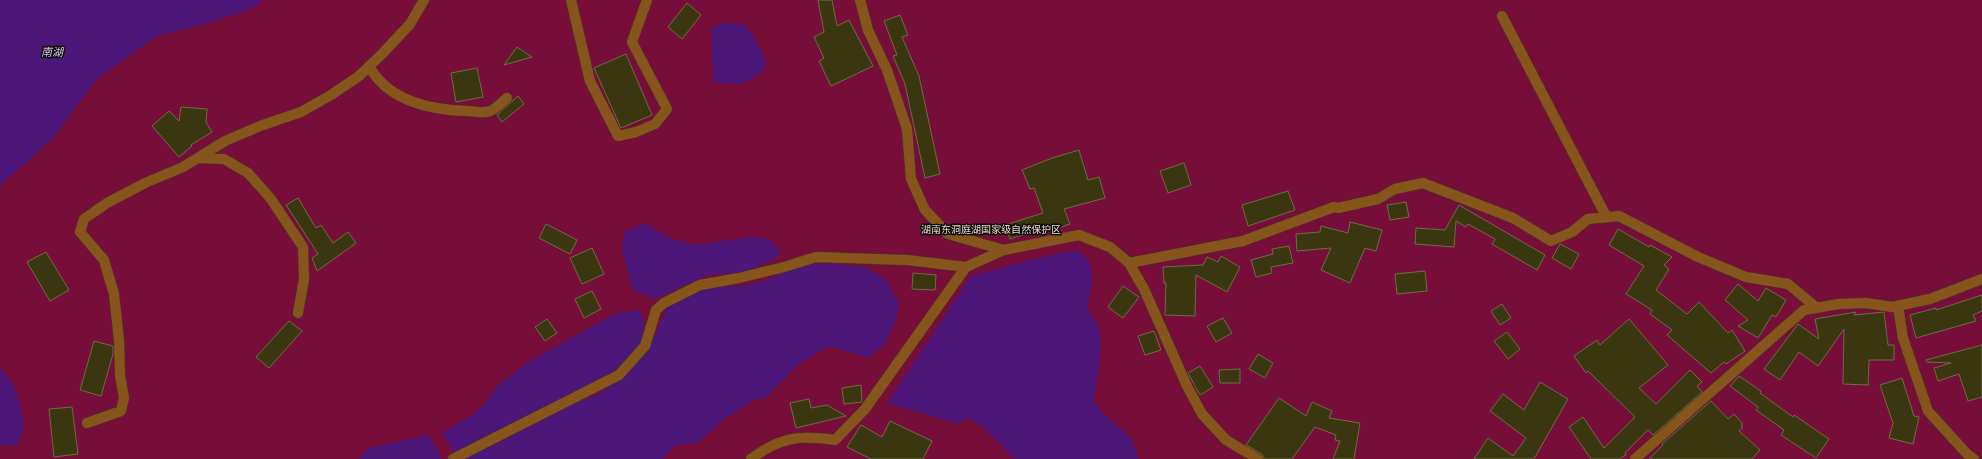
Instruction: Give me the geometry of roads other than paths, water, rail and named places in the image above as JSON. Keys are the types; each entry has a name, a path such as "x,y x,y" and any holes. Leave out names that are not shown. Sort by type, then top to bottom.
{"street":[{"path":"87,423 121,411 124,398 120,375 119,340 114,294 104,260 80,232 84,219 107,202 145,182 183,167 225,141 260,126 301,112 331,95 359,76 369,66 410,24 424,0"},
{"path":"571,0 584,64 590,82 618,136 636,132 655,124 667,109 632,42 647,0"},
{"path":"860,0 868,30 888,70 907,129 911,179 925,210 948,234 1004,250"},
{"path":"1502,16 1606,216"},
{"path":"369,66 375,77 389,89 412,103 442,110 489,112 507,98"},
{"path":"199,158 224,160 248,173 271,199 303,246 304,279 298,313"},
{"path":"1129,263 1244,241 1334,207 1338,208 1378,199 1395,189 1423,183 1513,218 1551,241 1572,232 1588,219 1606,216 1619,216 1698,257 1746,277 1788,284 1817,308"},
{"path":"751,459 782,440 813,437 835,440 865,409 966,267 1004,250 1079,235 1110,246 1129,263 1144,289 1187,386 1202,414 1226,440 1258,459"},
{"path":"453,459 619,375 645,346 656,310 664,303 700,285 739,278 784,267 816,256 907,260 966,267"},
{"path":"1634,459 1804,310 1866,303 1892,307 1898,306 1930,299 1982,279"},
{"path":"1898,306 1903,338 1928,411 1967,454 1974,459"}],"water":[{"name":"南湖","path":"0,0 263,0 251,9 205,24 157,36 97,79 53,138 0,186"},
{"path":"726,22 744,25 751,32 766,59 764,71 741,84 713,82 711,27"},
{"path":"644,223 670,238 694,245 751,237 769,239 781,251 775,259 744,272 708,275 655,299 633,290 622,251 624,232"},
{"path":"1076,250 1084,255 1089,261 1091,268 1092,275 1088,310 1098,325 1100,336 1101,345 1094,402 1105,415 1131,438 1139,459 1015,459 983,427 968,418 958,424 887,403 971,276 1038,258"},
{"path":"824,263 864,267 886,279 899,304 896,320 884,345 868,358 829,346 799,364 766,398 754,400 723,420 698,443 676,445 663,459 463,459 498,443 572,405 599,394 627,373 649,348 668,306 703,287 743,286 765,281 799,266"},
{"path":"640,310 644,323 641,344 615,372 455,454 442,433 472,415 484,405 498,385 530,361 616,313"},
{"path":"0,369 5,373 14,387 22,412 23,427 17,446 0,444"},
{"path":"428,435 442,458 359,459 369,448"}],"park label":[{"name":"湖南东洞庭湖国家级自然保护区","path":"991,230"}]}
